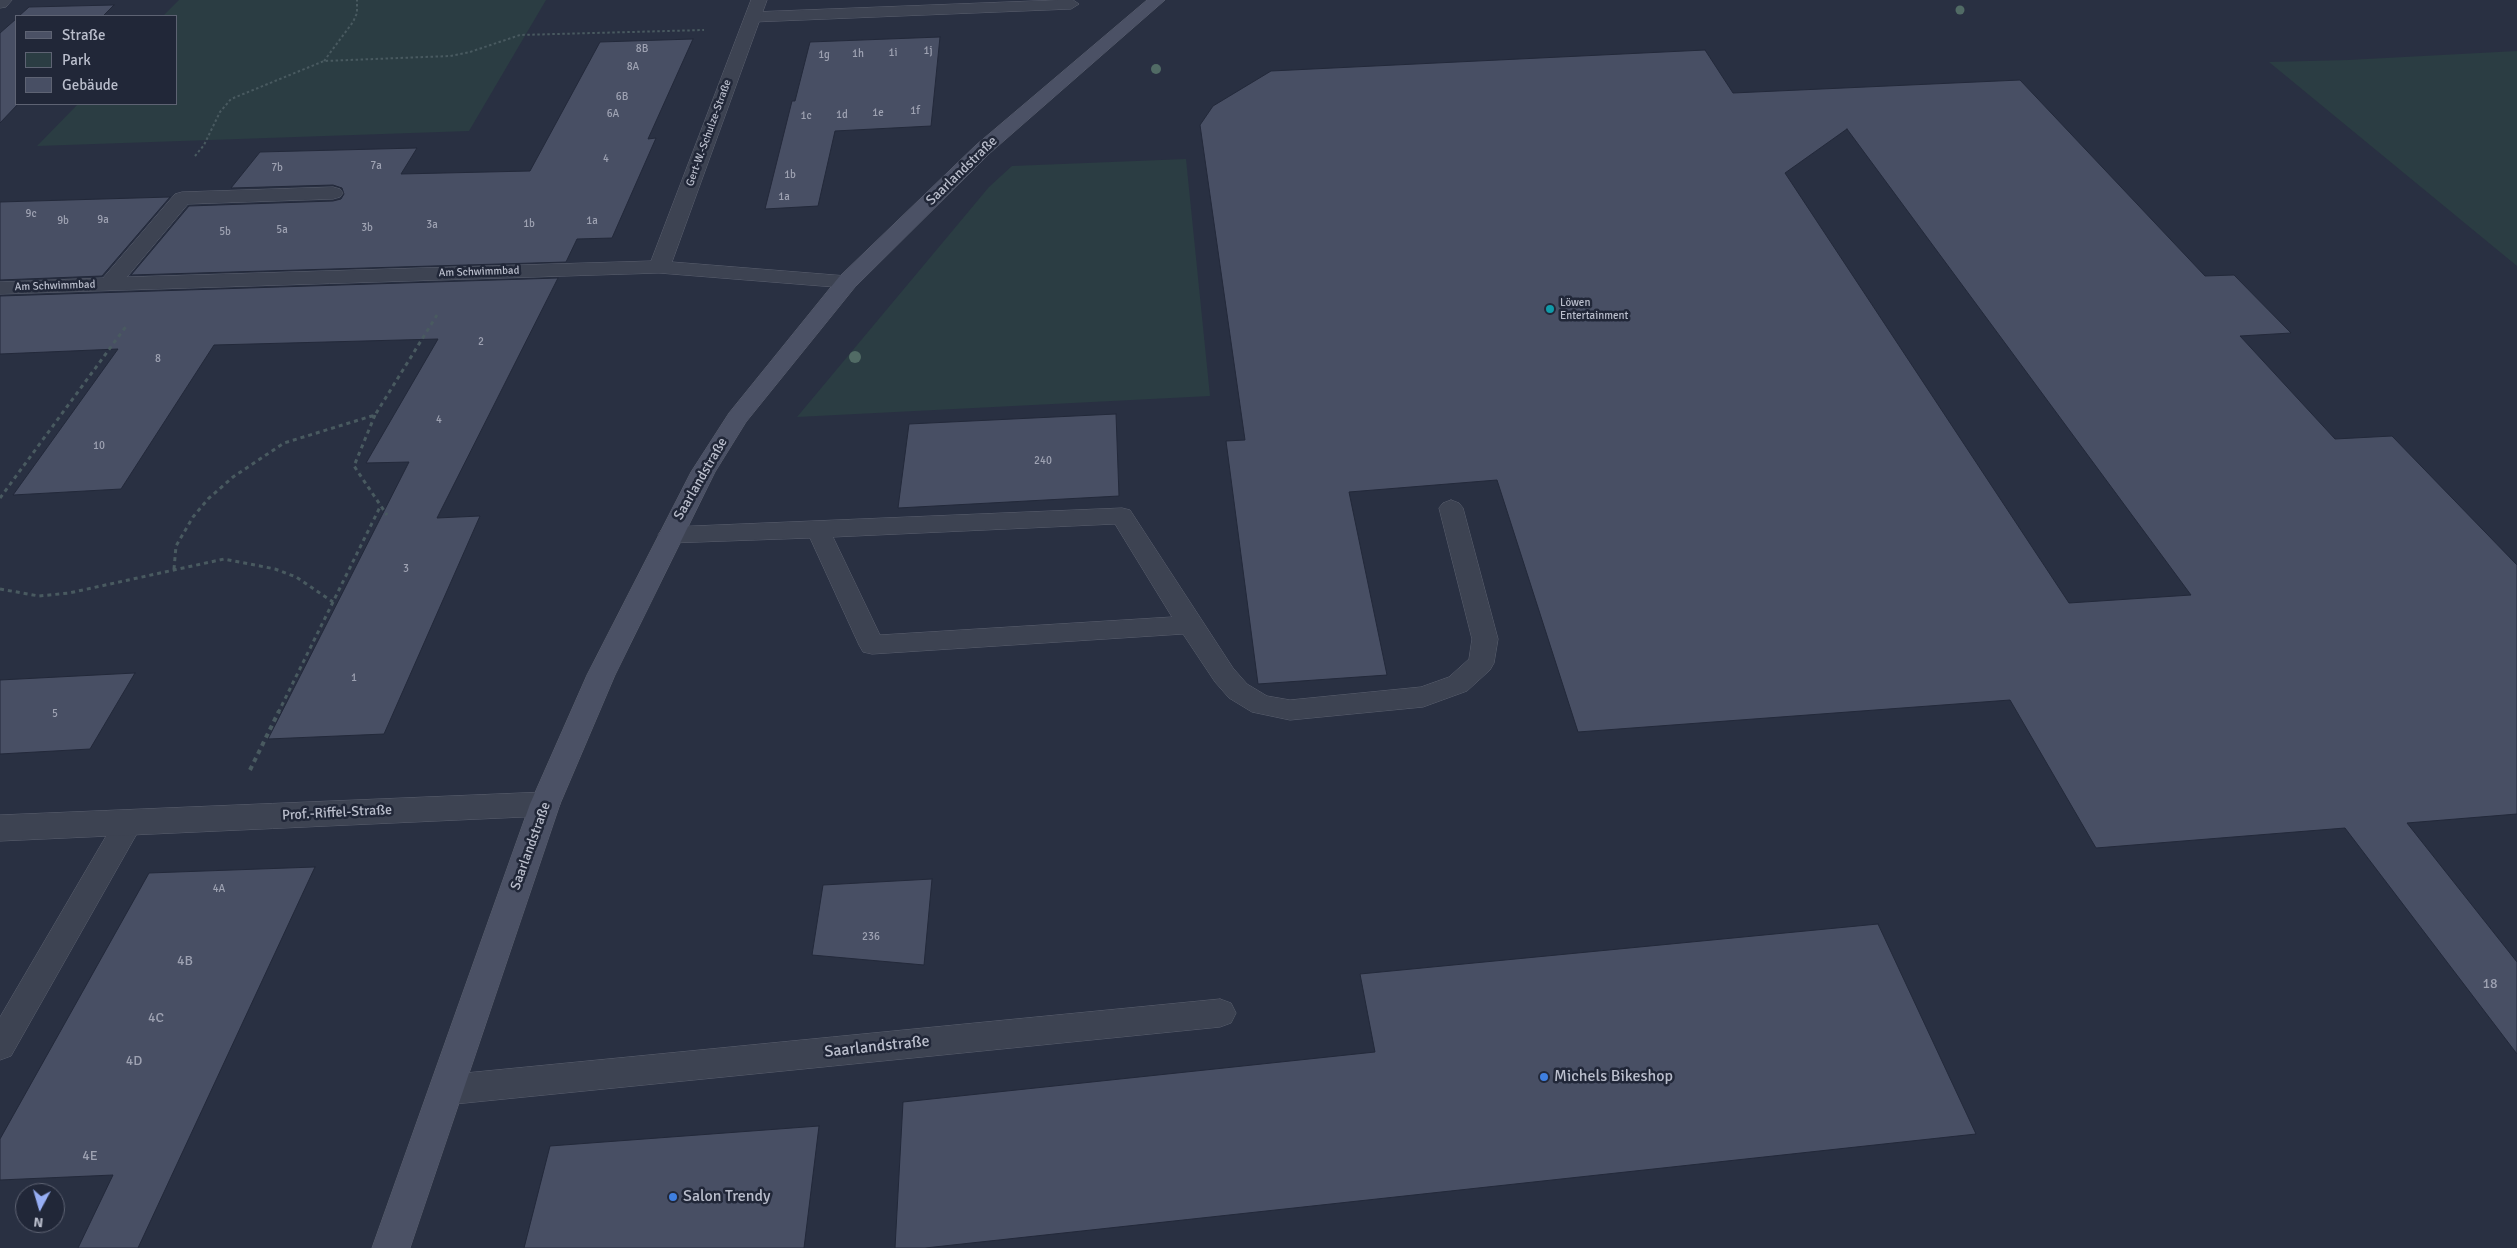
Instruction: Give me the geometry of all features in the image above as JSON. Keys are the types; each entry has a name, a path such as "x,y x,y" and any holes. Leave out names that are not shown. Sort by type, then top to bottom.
{"main road":[{"name":"Saarlandstraße","path":"391,1248 545,804 601,675 703,472 737,418 848,282 983,149 1157,0"}],"street":[{"path":"0,3 4,0"},
{"name":"Gert-W.-Schulze-Straße","path":"660,267 753,15"},
{"path":"182,198 333,193"},
{"name":"Am Schwimmbad","path":"110,284 182,198"},
{"name":"Am Schwimmbad","path":"0,288 660,267 848,282"},
{"name":"Prof.-Riffel-Straße","path":"0,828 545,804"}],"lane":[{"path":"753,15 1071,4"},
{"path":"670,535 1122,516 1190,625 1224,675 1238,691 1260,705 1290,710 1423,697 1458,684 1481,663 1485,639 1451,508"},
{"path":"818,530 872,645 1190,625"},
{"path":"0,1046 129,822"},
{"name":"Saarlandstraße","path":"445,1090 1220,1013"}],"path":[{"path":"324,61 353,22 357,13 357,0"},
{"path":"182,198 168,192 204,145 220,112 230,99 324,61 450,56 470,52 520,36 753,15"},
{"path":"0,498 157,282"},
{"path":"387,515 354,466 375,415 432,324"},
{"path":"174,569 176,546 193,517 208,499 233,477 284,443 375,415"},
{"path":"227,818 381,505"},
{"path":"0,588 20,594 39,596 69,593 224,559 242,561 296,577 333,602"}],"green space":[{"path":"179,0 546,0 469,131 37,146 77,105 178,105 178,15 164,15"},
{"path":"2517,51 2517,266 2269,62 2348,60"},
{"path":"1186,159 1210,396 797,417 989,187 1012,166"}],"building":[{"path":"114,5 104,15 20,15 29,7"},
{"path":"15,20 15,105 17,105 0,123 0,33"},
{"path":"940,37 931,126 835,131 818,206 765,209 792,101 795,101 810,42"},
{"path":"693,39 648,139 656,138 612,238 577,239 566,262 131,275 189,206 333,201 341,199 344,194 342,188 333,185 231,188 260,152 417,148 401,174 530,171 600,42"},
{"path":"1705,50 1733,93 2020,80 2205,276 2234,275 2291,333 2240,336 2335,439 2392,436 2517,565 2517,814 2407,823 2517,962 2517,1054 2345,828 2096,848 2010,700 1578,732 1497,480 1349,492 1387,675 1258,684 1226,441 1245,440 1200,125 1213,106 1271,71","holes":["1847,129 2191,595 2069,603 1785,173"]},
{"path":"170,197 102,276 0,280 0,202"},
{"path":"558,278 437,518 480,516 384,734 268,739 409,462 366,463 438,339 214,345 121,489 13,495 118,349 0,354 0,296"},
{"path":"1116,414 1119,496 898,508 909,424"},
{"path":"135,673 90,749 0,754 0,680"},
{"path":"315,867 138,1248 78,1248 113,1175 0,1180 0,1139 149,873"},
{"path":"932,879 924,965 812,955 823,885"},
{"name":"Michels Bikeshop","path":"1878,924 1976,1134 925,1248 895,1248 903,1102 1375,1052 1360,974"},
{"name":"Salon Trendy","path":"819,1126 804,1248 524,1248 550,1146"}],"place":[{"name":"Löwen Entertainment","path":"1550,309"},
{"name":"Michels Bikeshop","path":"1544,1077"},
{"name":"Salon Trendy","path":"673,1197"}]}
